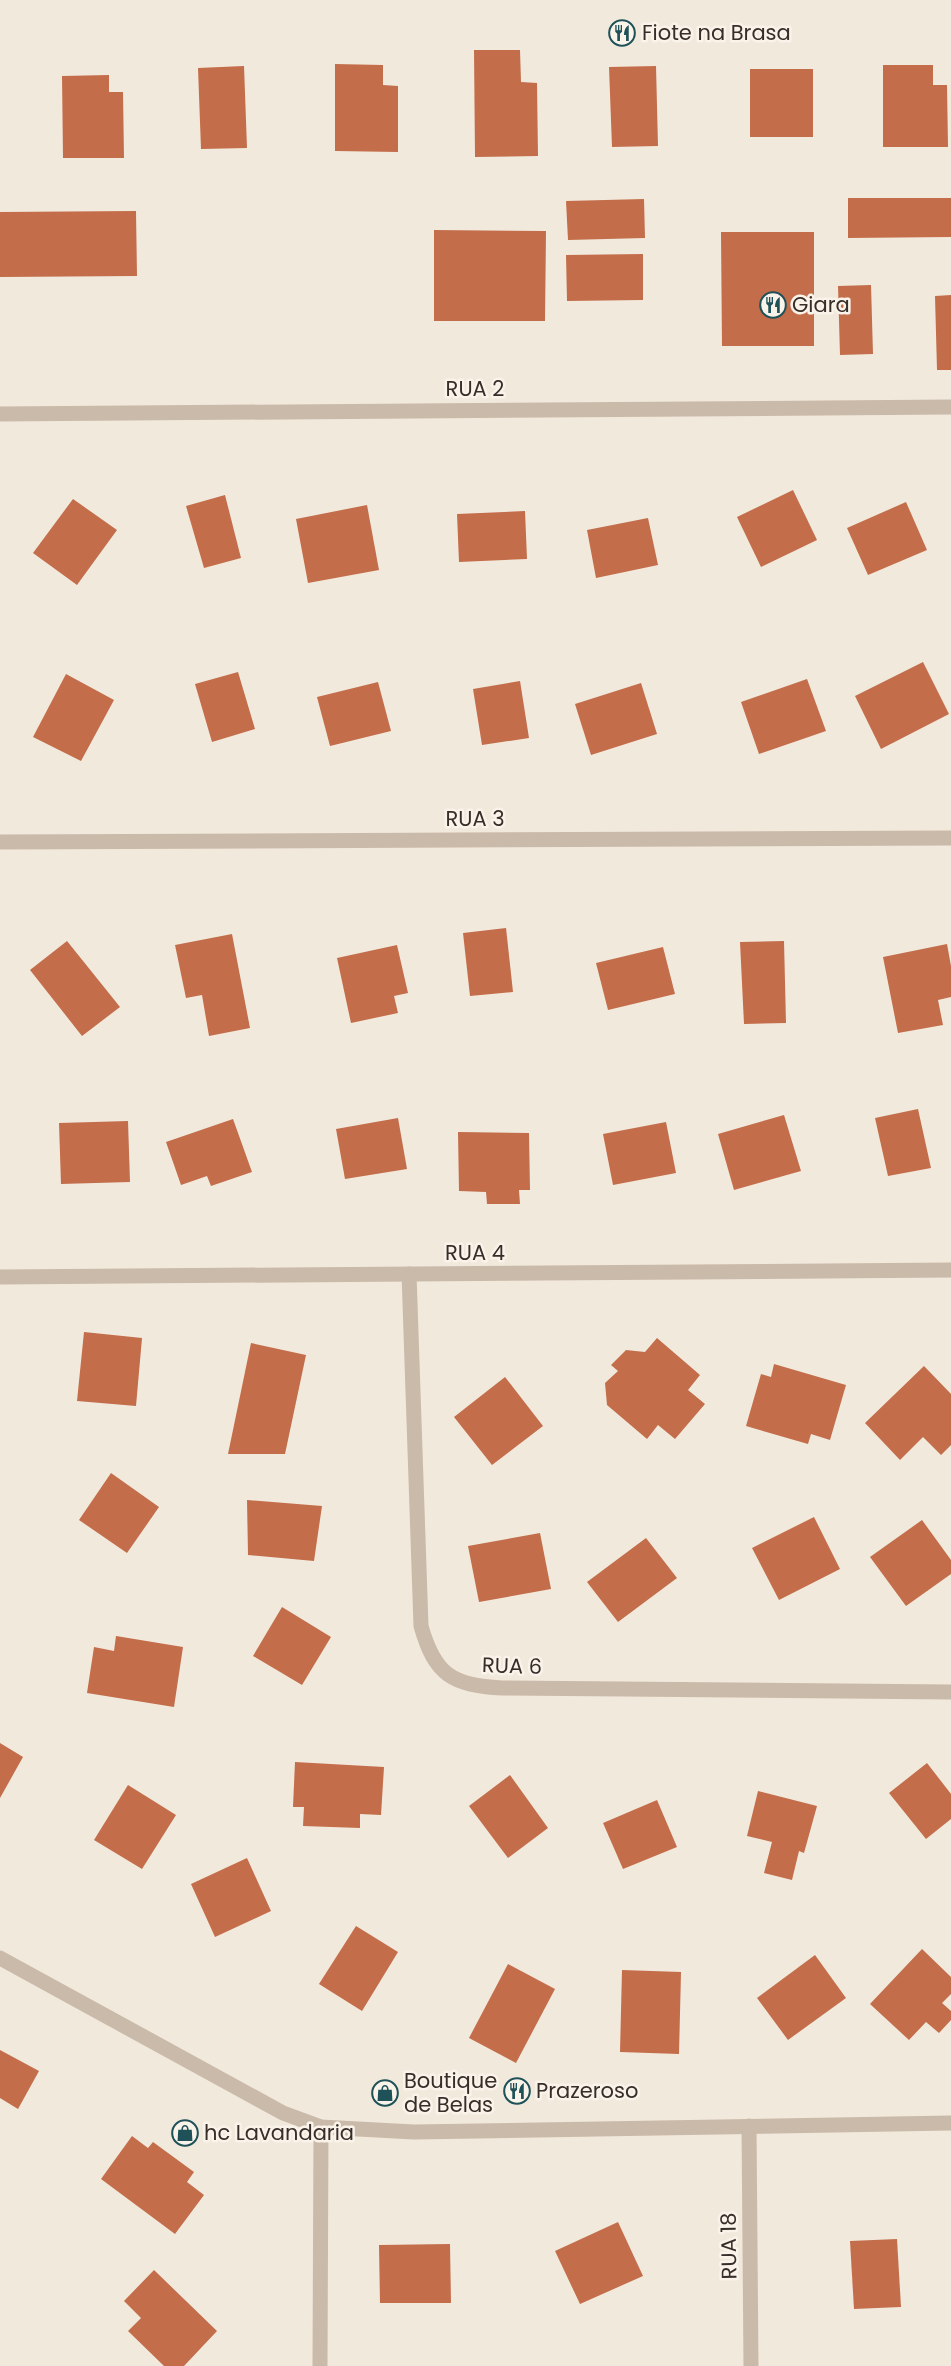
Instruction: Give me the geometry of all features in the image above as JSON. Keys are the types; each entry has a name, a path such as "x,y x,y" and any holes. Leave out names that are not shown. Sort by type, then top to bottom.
{"street":[{"name":"RUA 2","path":"0,414 951,407"},
{"name":"RUA 3","path":"0,842 951,838"},
{"name":"RUA 4","path":"0,1277 951,1270"},
{"name":"RUA 6","path":"409,1274 421,1626 428,1653 447,1674 470,1686 502,1688 951,1692"},
{"path":"0,1958 283,2113 321,2127 414,2132 951,2122"},
{"name":"RUA 18","path":"749,2126 751,2366"},
{"path":"320,2366 321,2127"}],"building":[{"path":"474,50 520,50 521,82 537,83 538,156 475,157"},
{"path":"335,64 383,65 383,85 398,86 398,152 335,151"},
{"path":"883,65 933,65 933,85 947,85 948,147 883,147"},
{"path":"244,66 247,148 201,149 198,68"},
{"path":"656,66 658,146 612,147 609,67"},
{"path":"750,69 813,69 813,137 750,137"},
{"path":"109,75 109,92 123,92 124,158 63,158 62,76"},
{"path":"848,198 951,198 951,237 848,238"},
{"path":"644,199 645,238 568,240 566,201"},
{"path":"136,211 137,276 0,277 0,212"},
{"path":"434,230 546,231 545,321 434,321"},
{"path":"721,232 814,232 814,346 722,346"},
{"path":"643,254 643,300 567,301 566,255"},
{"path":"871,285 873,354 840,355 838,286"},
{"path":"951,295 951,370 937,370 935,296"},
{"path":"793,490 817,540 761,567 737,517"},
{"path":"225,495 241,558 204,568 186,506"},
{"path":"73,499 117,530 77,585 33,553"},
{"path":"906,502 927,550 868,575 847,528"},
{"path":"367,505 379,570 308,583 296,519"},
{"path":"525,511 527,559 459,562 457,514"},
{"path":"648,518 658,565 596,578 587,530"},
{"path":"923,662 949,714 881,749 855,696"},
{"path":"238,672 255,729 212,742 195,684"},
{"path":"66,674 114,700 81,761 33,737"},
{"path":"807,679 826,731 759,754 741,702"},
{"path":"520,681 529,738 482,745 473,689"},
{"path":"378,682 391,731 330,746 317,697"},
{"path":"641,683 657,734 591,755 575,704"},
{"path":"506,928 513,992 470,996 463,933"},
{"path":"232,934 250,1028 209,1036 202,995 186,998 175,945"},
{"path":"67,941 120,1007 82,1036 30,970"},
{"path":"784,941 786,1023 744,1024 740,942"},
{"path":"947,944 951,966 951,997 938,1000 943,1025 898,1033 883,957"},
{"path":"397,945 408,993 394,996 398,1013 351,1023 337,958"},
{"path":"663,947 675,994 608,1010 596,963"},
{"path":"918,1109 931,1168 888,1176 875,1118"},
{"path":"784,1115 801,1171 734,1190 718,1134"},
{"path":"398,1118 407,1169 345,1179 336,1129"},
{"path":"233,1119 252,1172 211,1186 207,1176 181,1185 166,1142"},
{"path":"128,1121 130,1182 61,1184 59,1123"},
{"path":"666,1122 676,1173 613,1185 603,1134"},
{"path":"458,1132 529,1133 530,1190 519,1190 520,1204 487,1204 486,1192 459,1191"},
{"path":"84,1332 142,1338 136,1406 77,1401"},
{"path":"657,1338 700,1375 688,1390 705,1404 675,1439 658,1425 647,1439 607,1405 605,1383 618,1371 611,1365 626,1350 645,1352"},
{"path":"251,1343 306,1355 285,1454 228,1454"},
{"path":"774,1364 846,1385 830,1440 811,1434 808,1444 746,1426 761,1374 771,1377"},
{"path":"924,1366 951,1394 951,1445 941,1455 923,1437 900,1460 865,1423"},
{"path":"505,1377 543,1426 492,1465 454,1417"},
{"path":"111,1473 159,1507 127,1553 79,1520"},
{"path":"247,1500 322,1506 314,1561 248,1555"},
{"path":"814,1517 840,1569 779,1600 752,1548"},
{"path":"922,1520 951,1560 951,1574 906,1606 870,1557"},
{"path":"540,1533 551,1589 479,1602 468,1546"},
{"path":"646,1538 677,1578 618,1622 587,1582"},
{"path":"282,1607 331,1637 302,1685 253,1656"},
{"path":"116,1636 183,1647 174,1707 87,1693 94,1647 114,1651"},
{"path":"0,1743 23,1757 0,1798"},
{"path":"295,1762 384,1767 381,1815 360,1814 360,1828 303,1826 304,1807 293,1807"},
{"path":"927,1763 951,1794 951,1819 926,1839 889,1793"},
{"path":"510,1775 548,1828 508,1858 469,1806"},
{"path":"128,1785 176,1815 142,1869 94,1840"},
{"path":"758,1791 817,1806 804,1853 799,1851 792,1880 764,1873 772,1842 747,1836"},
{"path":"657,1800 677,1847 623,1869 603,1823"},
{"path":"247,1858 271,1911 215,1937 191,1884"},
{"path":"356,1926 398,1952 362,2011 319,1984"},
{"path":"922,1949 951,1977 951,1994 942,2003 951,2011 951,2020 939,2033 926,2022 909,2040 870,2004"},
{"path":"815,1955 846,1998 788,2040 757,1998"},
{"path":"508,1964 555,1989 516,2063 469,2038"},
{"path":"622,1970 681,1972 679,2054 620,2052"},
{"path":"0,2050 39,2071 18,2109 0,2098"},
{"path":"132,2136 148,2148 153,2142 194,2172 187,2182 204,2195 175,2234 101,2179"},
{"path":"618,2222 643,2276 580,2304 555,2251"},
{"path":"897,2239 901,2307 854,2309 850,2241"},
{"path":"450,2244 451,2303 380,2303 379,2245"},
{"path":"154,2270 217,2331 184,2366 164,2366 128,2331 141,2318 124,2301"}],"place":[{"name":"Fiote na Brasa","path":"622,33"},
{"name":"Giara","path":"773,305"},
{"name":"Prazeroso","path":"517,2091"},
{"name":"Boutique de Belas","path":"385,2093"},
{"name":"hc Lavandaria","path":"185,2133"}]}
